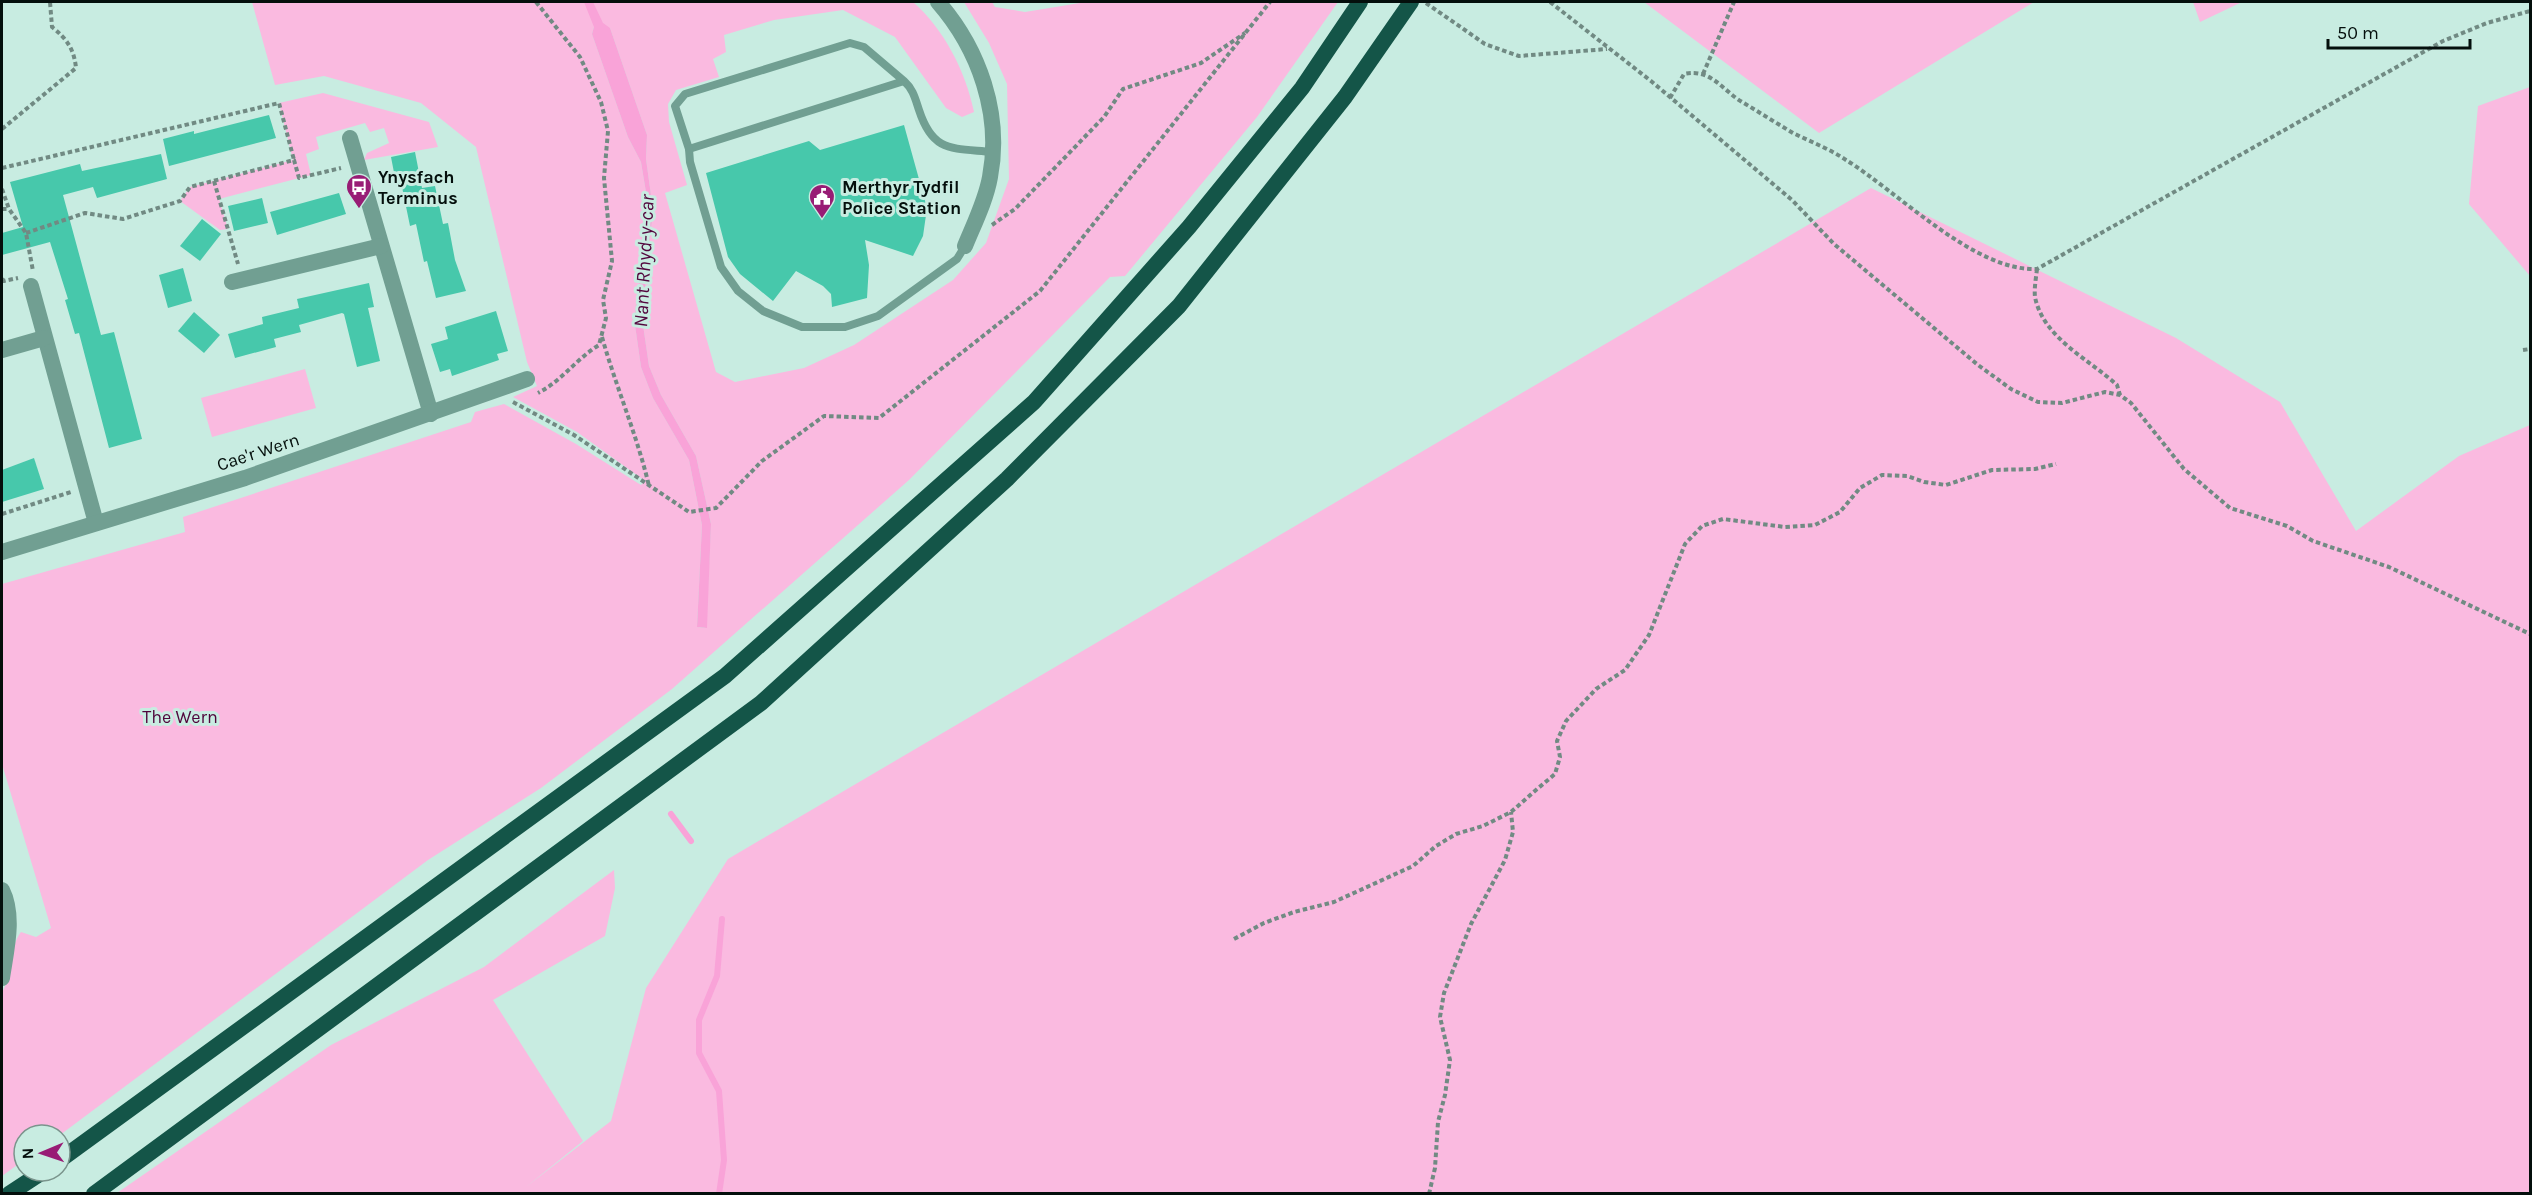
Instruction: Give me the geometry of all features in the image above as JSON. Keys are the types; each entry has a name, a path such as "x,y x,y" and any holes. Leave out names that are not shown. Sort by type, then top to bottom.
{"highway":[{"path":"72,1152 725,676 1025,410 1189,227 1302,88 1360,2"},
{"path":"94,1194 770,695 1007,479 1179,306 1345,96 1410,2"},
{"path":"9,1194 26,1183"}],"street":[{"path":"939,2 952,18 980,69 990,102 992,152 990,178 965,246"},
{"path":"350,138 431,414"},
{"path":"237,280 381,246"},
{"path":"31,286 96,523"},
{"path":"2,350 44,338"},
{"name":"Cae'r Wern","path":"2,552 245,478 526,379"},
{"path":"2,890 7,900 9,918 2,978"}],"lane":[{"path":"965,246 957,259 878,316 845,327 802,327 763,311 738,291 721,267 675,106 684,93 850,43 864,47 912,88 927,132 939,144 957,149 992,152"},
{"path":"689,149 904,81"}],"path":[{"path":"2,129 76,68 75,53 64,37 52,27 50,2"},
{"path":"534,396 551,387 570,372 583,355 599,345 606,318 603,300 612,261 604,178 608,131 602,102 580,57 536,2"},
{"path":"526,400 506,398 574,435 689,512 716,508 762,461 824,416 879,418 1040,291 1270,2"},
{"path":"1424,2 1485,44 1519,56 1608,49"},
{"path":"1551,2 1792,200 1834,244 2011,389 2038,402 2054,403 2105,392 2120,394"},
{"path":"1703,74 1734,2"},
{"path":"1670,98 1684,74 1695,72 1710,76 1737,99 1845,159 1954,238 2004,265 2024,270 2037,269 2444,41 2487,23 2530,10"},
{"path":"990,227 1015,208 1104,117 1123,89 1201,63 1248,31"},
{"path":"2,168 279,103 299,178 357,164"},
{"path":"26,233 85,213 123,219 180,201 190,187 294,160"},
{"path":"214,181 237,280"},
{"path":"2,189 9,208 26,233 33,275 31,286"},
{"path":"2,209 9,208"},
{"path":"2037,269 2035,296 2043,321 2117,386 2120,394 2131,403 2184,469 2230,508 2287,526 2313,541 2389,567 2530,634"},
{"path":"601,336 642,456 649,486"},
{"path":"2523,350 2530,349"},
{"path":"1234,939 1264,923 1294,912 1334,902 1413,866 1436,846 1456,834 1483,826 1510,813 1555,774 1560,757 1557,741 1566,720 1596,689 1625,670 1649,635 1685,544 1702,526 1723,519 1785,527 1815,525 1840,512 1860,488 1882,475 1907,476 1924,482 1946,485 1992,470 2035,469 2056,464"},
{"path":"2,514 86,487"},
{"path":"1430,1194 1435,1168 1438,1122 1450,1060 1440,1017 1444,993 1470,924 1505,860 1513,832 1510,813"}],"green space":[{"name":"The Wern","path":"252,2 913,2 934,25 952,52 965,82 974,112 962,117 946,108 895,37 843,10 774,20 724,35 726,52 713,59 719,77 676,90 668,104 669,122 687,185 665,193 716,372 735,382 804,368 854,345 953,280 986,243 1009,179 1007,84 989,43 964,2 992,2 995,7 1025,12 1086,2 1338,2 1257,117 1125,276 1110,277 909,480 672,689 541,788 428,860 72,1126 72,1123 12,1123 12,1169 2,1176 2,992 6,985 14,946 21,932 36,937 51,928 2,764 2,584 185,532 183,517 471,422 475,412 504,404 576,444 641,485 645,481 577,432 513,397 537,386 527,362 476,147 421,103 324,76 275,85","holes":["594,27 610,28 647,135 646,159 653,210 642,318 649,366 661,395 696,456 711,524 706,628 697,627 702,525 689,460 653,398 641,367 634,318 649,210 641,162 628,137 592,34"]},
{"path":"1644,2 2034,2 1819,133"},
{"path":"2193,2 2242,2 2200,22"},
{"path":"2530,87 2530,276 2469,204 2478,106"},
{"path":"323,93 429,122 438,147 364,160 367,153 389,143 384,128 370,132 365,123 316,137 319,149 306,154 311,175 219,199 228,229 220,230 180,201 190,187 293,160 279,103"},
{"path":"1871,188 2176,338 2280,402 2356,531 2459,456 2530,425 2530,1193 117,1193 331,1045 484,967 614,870 615,888 605,936 493,1000 583,1141 526,1187 611,1121 646,988 728,859"},
{"path":"305,369 316,408 212,437 201,398"}],"water":[{"path":"584,2 593,2 603,23 610,28 647,135 646,159 653,210 642,318 649,366 661,395 696,456 711,524 707,628 697,627 702,525 689,460 653,398 641,367 634,318 649,210 641,162 628,137 592,34 594,27"}],"building":[{"path":"269,115 276,138 169,166 163,139 194,131 194,134"},
{"name":"Merthyr Tydfil Police Station","path":"904,125 927,208 923,236 913,256 865,240 869,265 867,298 832,307 831,294 823,286 796,271 773,301 740,274 728,257 706,173 809,141 820,150"},
{"path":"415,152 422,188 435,186 443,224 448,223 455,260 466,291 436,298 427,261 424,262 416,224 410,226 402,187 397,188 391,157"},
{"path":"161,154 167,179 97,198 93,187 63,195 101,335 114,332 142,439 109,448 79,333 75,334 65,300 68,299 50,242 2,255 2,233 23,227 10,182 80,164 82,171"},
{"path":"339,193 346,214 277,235 270,212"},
{"path":"262,198 268,223 234,231 228,206"},
{"path":"202,219 221,234 200,261 180,246"},
{"path":"183,268 192,301 168,308 159,275"},
{"path":"369,283 374,307 368,308 380,361 357,367 342,313 299,325 301,332 274,339 276,347 235,358 228,334 263,324 262,317 299,308 297,299"},
{"path":"496,311 508,351 497,354 499,360 452,376 450,369 440,372 431,344 448,339 445,327"},
{"path":"194,312 220,335 204,353 178,331"},
{"path":"34,458 44,489 2,502 2,470"}],"waterway":[{"name":"Nant Rhyd-y-car","path":"671,814 691,841"},
{"name":"Nant Rhyd-y-car","path":"719,1194 724,1160 719,1091 699,1053 699,1020 717,976 722,919"}],"place":[{"name":"Ynysfach Terminus","path":"359,210"},
{"name":"Merthyr Tydfil Police Station","path":"822,220"}]}
